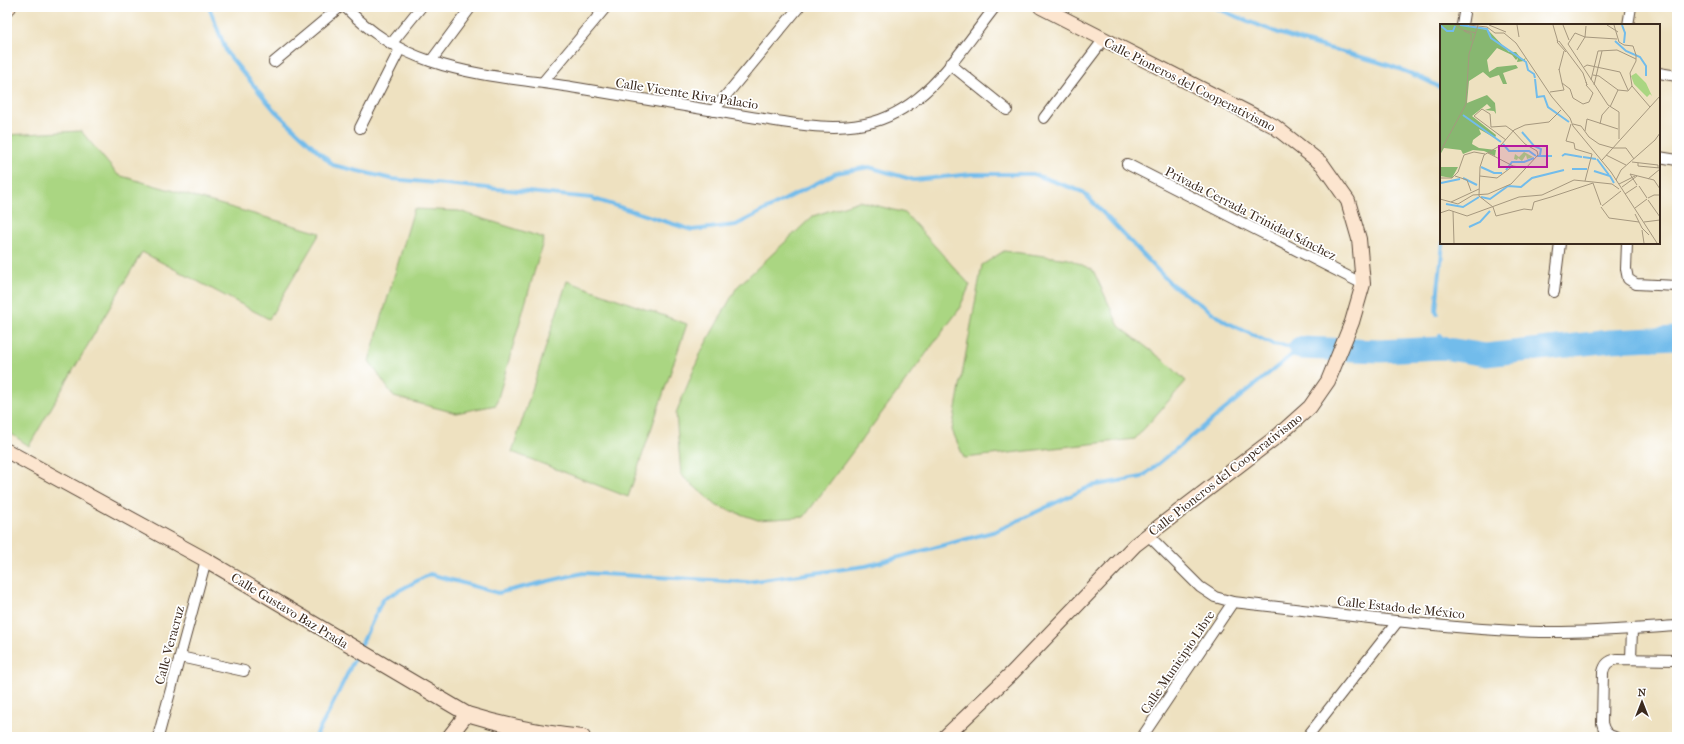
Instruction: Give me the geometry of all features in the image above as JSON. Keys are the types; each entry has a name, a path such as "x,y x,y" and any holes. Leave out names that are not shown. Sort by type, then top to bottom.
{"street":[{"path":"274,62 340,7"},
{"name":"Calle Vicente Riva Palacio","path":"346,7 365,26 395,47 465,72 542,82 796,124 840,126 873,122 906,107 933,85 995,7"},
{"path":"360,128 395,47 421,7"},
{"path":"431,61 471,7"},
{"path":"542,82 606,7"},
{"path":"713,111 799,7"},
{"name":"Calle Pioneros del Cooperativismo","path":"945,737 1013,672 1135,545 1280,434 1310,407 1328,381 1332,372 1363,284 1359,239 1348,201 1322,164 1274,126 1040,7"},
{"path":"1462,24 1465,7"},
{"path":"1628,24 1631,7"},
{"path":"1044,118 1104,39"},
{"path":"950,64 1007,110"},
{"path":"1660,73 1677,76"},
{"path":"1660,157 1677,160"},
{"name":"Privada Cerrada Trinidad Sánchez","path":"1127,164 1363,284"},
{"path":"1554,292 1560,244"},
{"path":"1627,244 1626,269 1628,279 1636,284 1677,286"},
{"name":"Calle Gustavo Baz Prada","path":"7,451 206,560 467,714 503,725 544,733 583,737"},
{"name":"Calle Estado de México","path":"1148,535 1200,587 1215,597 1233,602 1398,620 1541,632 1677,626"},
{"name":"Calle Veracruz","path":"158,737 206,560"},
{"name":"Calle Municipio Libre","path":"1142,737 1233,602"},
{"path":"1307,737 1398,620"},
{"path":"1631,659 1632,629"},
{"path":"180,657 244,671"},
{"path":"1615,737 1608,735 1604,730 1602,723 1603,672 1605,666 1610,661 1631,659 1677,660"},
{"path":"449,737 467,714"}],"green space":[{"path":"81,131 118,175 320,233 269,319 142,252 29,446 7,431 7,135"},
{"path":"859,201 905,213 970,285 958,311 804,517 758,520 717,506 681,475 676,413 702,350 737,287 813,216"},
{"path":"414,209 459,211 544,238 496,405 456,413 394,397 369,361"},
{"path":"1004,251 1069,259 1093,270 1119,326 1167,363 1186,381 1135,439 964,458 952,430 982,265"},
{"path":"567,281 687,324 628,497 512,452"}],"waterway":[{"path":"209,7 227,53 275,111 333,165 392,179 591,198 692,230 736,225 836,173 869,167 914,180 972,174 1033,174 1083,192 1171,284 1226,322 1272,344 1300,348"},
{"path":"1213,7 1266,29 1299,40 1372,60 1407,72 1440,87"},
{"path":"1437,314 1436,309 1443,244"},
{"path":"1440,335 1442,348"},
{"path":"1300,348 1380,351 1442,348 1486,355 1611,341 1677,338"},
{"path":"315,737 329,712 383,599 430,574 498,593 583,573 747,582 866,566 996,531 1091,486 1142,477 1300,348"}]}
